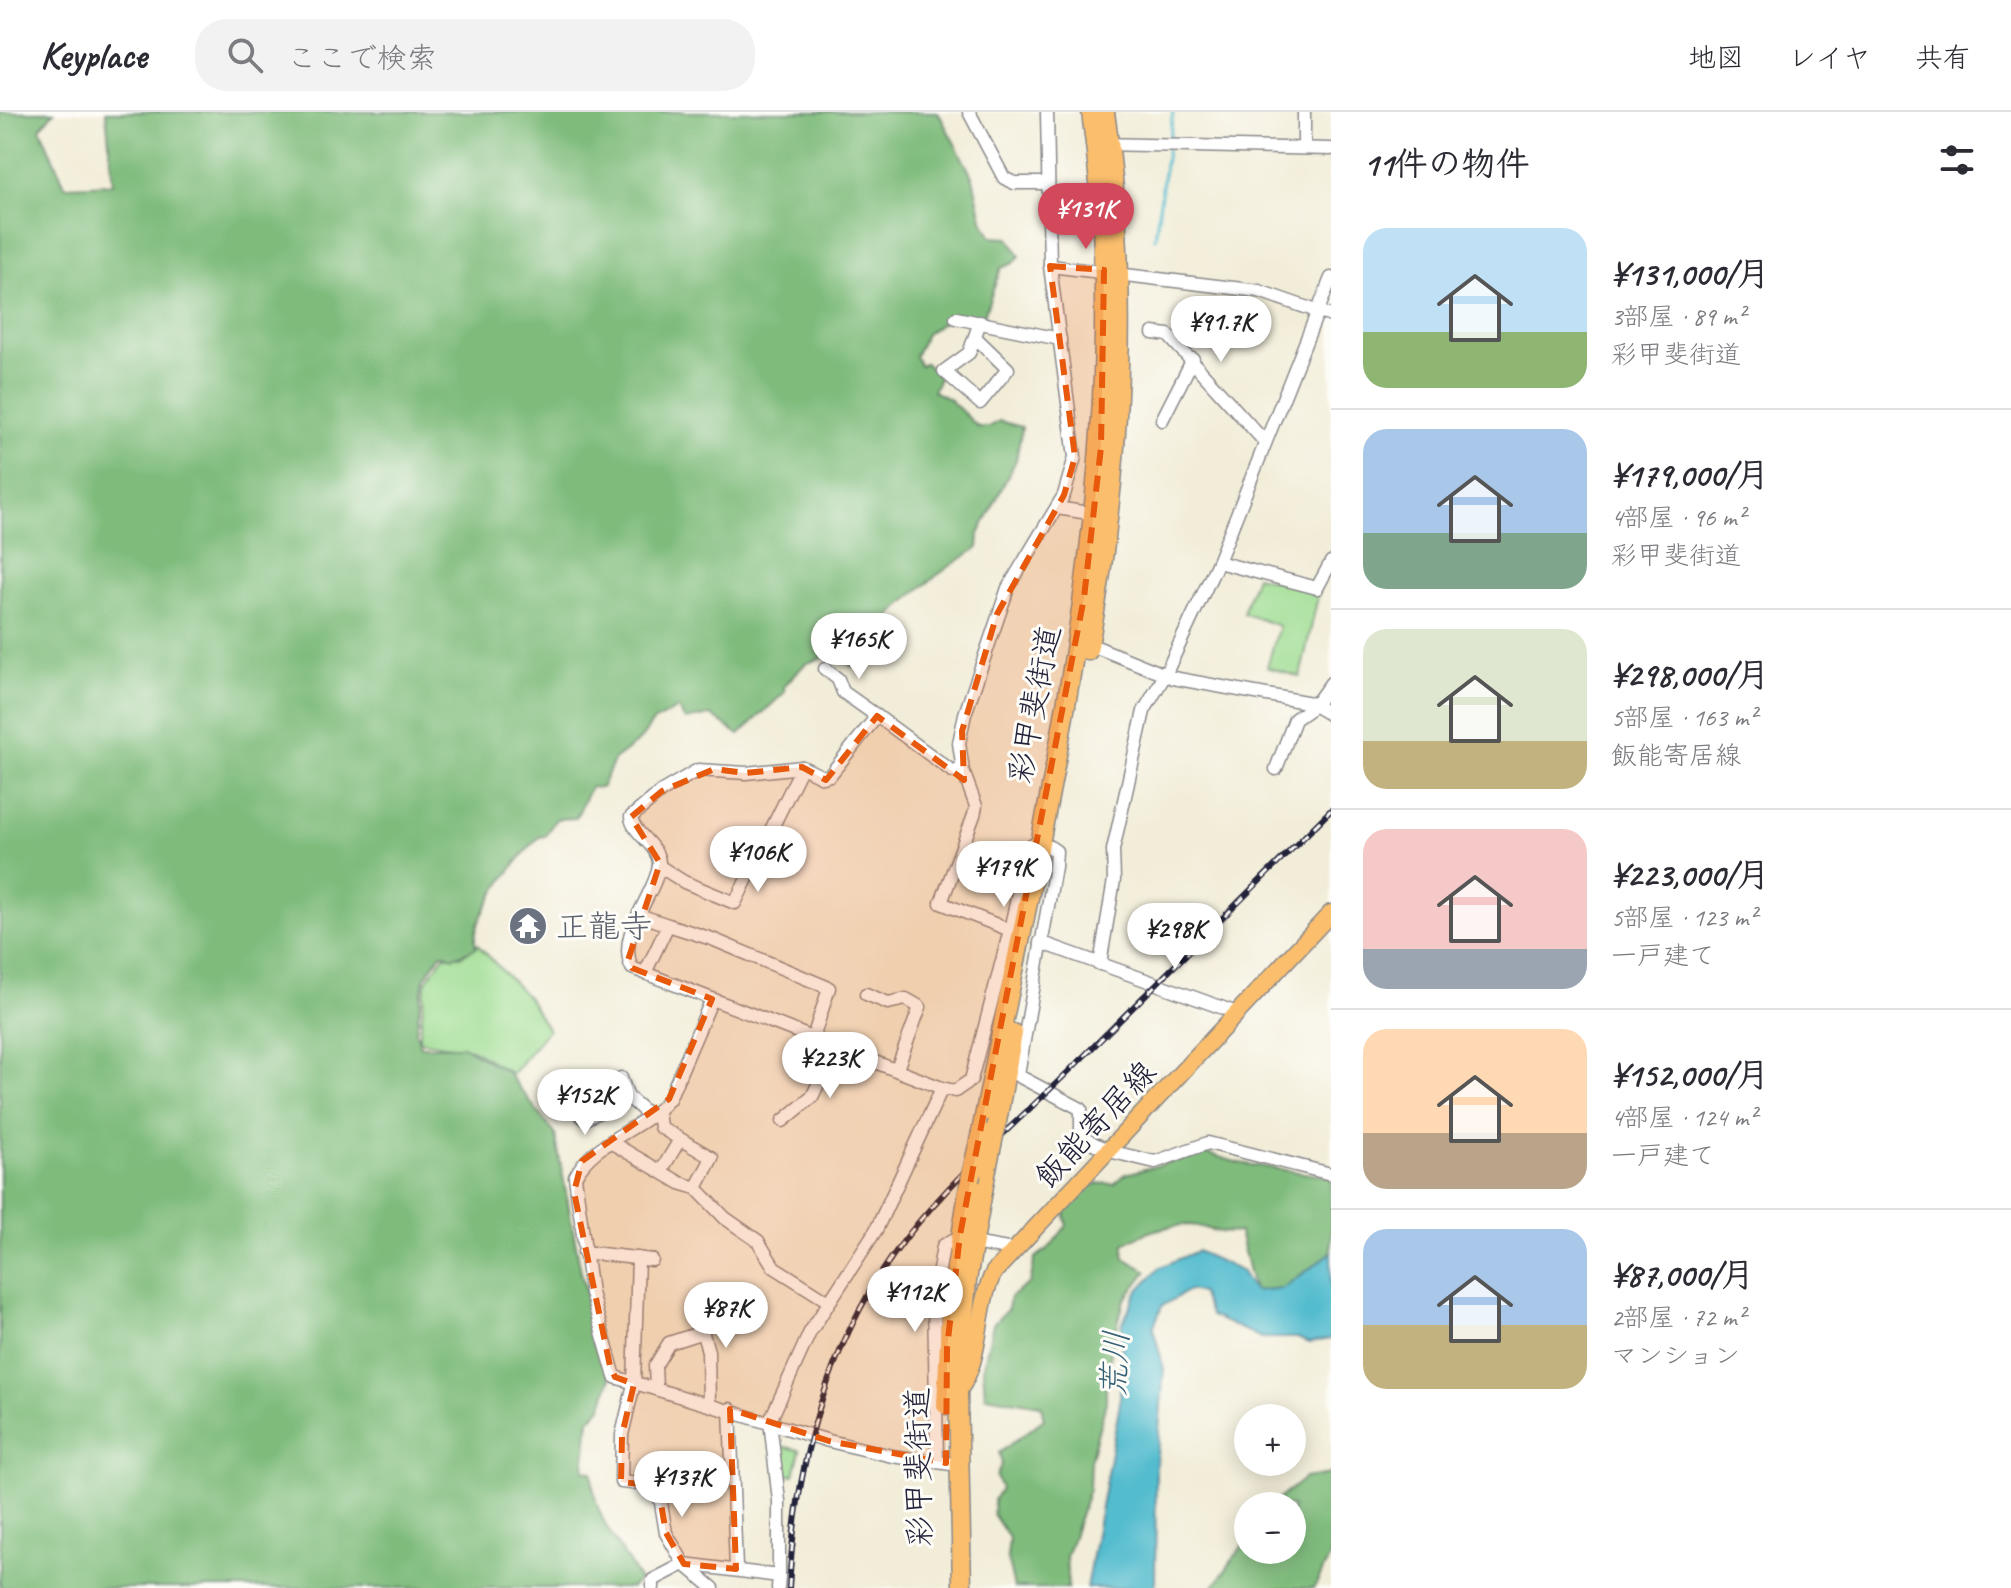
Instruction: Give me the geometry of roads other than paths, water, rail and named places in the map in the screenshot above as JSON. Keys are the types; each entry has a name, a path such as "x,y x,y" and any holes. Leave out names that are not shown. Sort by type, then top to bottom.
{"highway":[{"name":"彩甲斐街道","path":"1091,112 1102,144"},
{"name":"彩甲斐街道","path":"1044,845 1089,644 1112,467 1110,272 1102,144 1105,112"},
{"name":"彩甲斐街道","path":"950,1588 947,1463 952,1391 967,1280 987,1169 989,1127 1044,845 1078,641 1095,514 1110,272"},
{"name":"彩甲斐街道","path":"952,1391 951,1299 970,1180 989,1127"},
{"name":"彩甲斐街道","path":"947,1463 962,1588"}],"main road":[{"name":"飯能寄居線","path":"952,1391 970,1368 985,1288 994,1272 1331,913"}],"street":[{"path":"969,112 1004,178 1014,183 1046,183"},
{"path":"1010,930 941,903 976,806 963,771 959,743 965,714 1008,588 1057,508 1075,457 1050,266 1047,112"},
{"path":"1304,112 1304,146"},
{"path":"1102,144 1304,146 1331,149"},
{"path":"1050,266 1259,291 1325,314"},
{"path":"1100,964 1114,880 1113,850 1144,711 1165,675 1218,562 1264,441 1325,314 1331,278"},
{"path":"956,318 1060,339"},
{"path":"977,339 1008,369 980,403 944,371 963,359 977,339 980,322"},
{"path":"1153,333 1168,335 1193,359 1264,441"},
{"path":"1162,420 1193,359"},
{"path":"1057,508 1095,514"},
{"path":"1218,562 1317,588 1331,562"},
{"path":"1089,644 1165,675 1315,705 1331,715"},
{"path":"825,669 838,679 843,692 952,771 963,771"},
{"path":"1276,769 1295,719 1315,705 1331,683"},
{"path":"802,767 735,903 684,882 659,866 654,851 632,824 631,817 662,791 698,770 746,773 802,767 823,777 830,775 877,716"},
{"path":"659,866 627,952 632,968 942,1088 963,1088 981,1066 1029,847 1044,845 1056,851 1055,867 1040,942 1032,1007 1015,1074 1081,1109 1081,1137 1109,1151 1155,1162 1208,1143 1331,1174"},
{"path":"639,915 712,939 829,988 813,1038"},
{"path":"645,973 668,925"},
{"path":"1040,942 1237,1013"},
{"path":"866,994 888,1003 906,999 920,1007 897,1069"},
{"path":"712,999 669,1099 654,1114 582,1161 575,1177 584,1252 615,1377 864,1450 947,1463 934,1299 943,1246 953,1240"},
{"path":"783,1121 812,1097 836,1047"},
{"path":"621,1078 628,1097 654,1114 660,1127 712,1158 696,1188"},
{"path":"653,1588 653,1580 684,1564 736,1569 779,1582 779,1501 770,1421 786,1380 828,1301 876,1230 942,1088"},
{"path":"556,1090 585,1119 628,1097"},
{"path":"661,1171 679,1141"},
{"path":"612,1143 696,1188 725,1218 758,1241 774,1267 828,1301"},
{"path":"979,1244 1013,1250"},
{"path":"584,1252 652,1260"},
{"path":"638,1258 634,1384 622,1435 621,1482 653,1485 659,1491 666,1533 684,1564 713,1588"},
{"path":"694,1304 710,1368 709,1403"},
{"path":"656,1389 655,1366 669,1343 703,1332"},
{"path":"730,1409 736,1569"}],"water":[{"path":"1197,1251 1241,1271 1254,1291 1283,1288 1331,1253 1331,1339 1309,1343 1297,1338 1262,1338 1211,1316 1201,1293 1189,1290 1162,1306 1153,1328 1164,1369 1156,1467 1155,1588 1086,1588 1120,1403 1122,1325 1136,1293 1160,1267"}],"waterway":[{"path":"1169,143 1173,112"},
{"path":"1155,238 1167,150"}],"railway":[{"path":"789,1588 799,1493 821,1402 857,1315 881,1274 928,1211 970,1167 1331,810"}],"place":[{"name":"正龍寺","path":"528,926"}],"water label":[{"name":"荒川","path":"1114,1364"}]}
